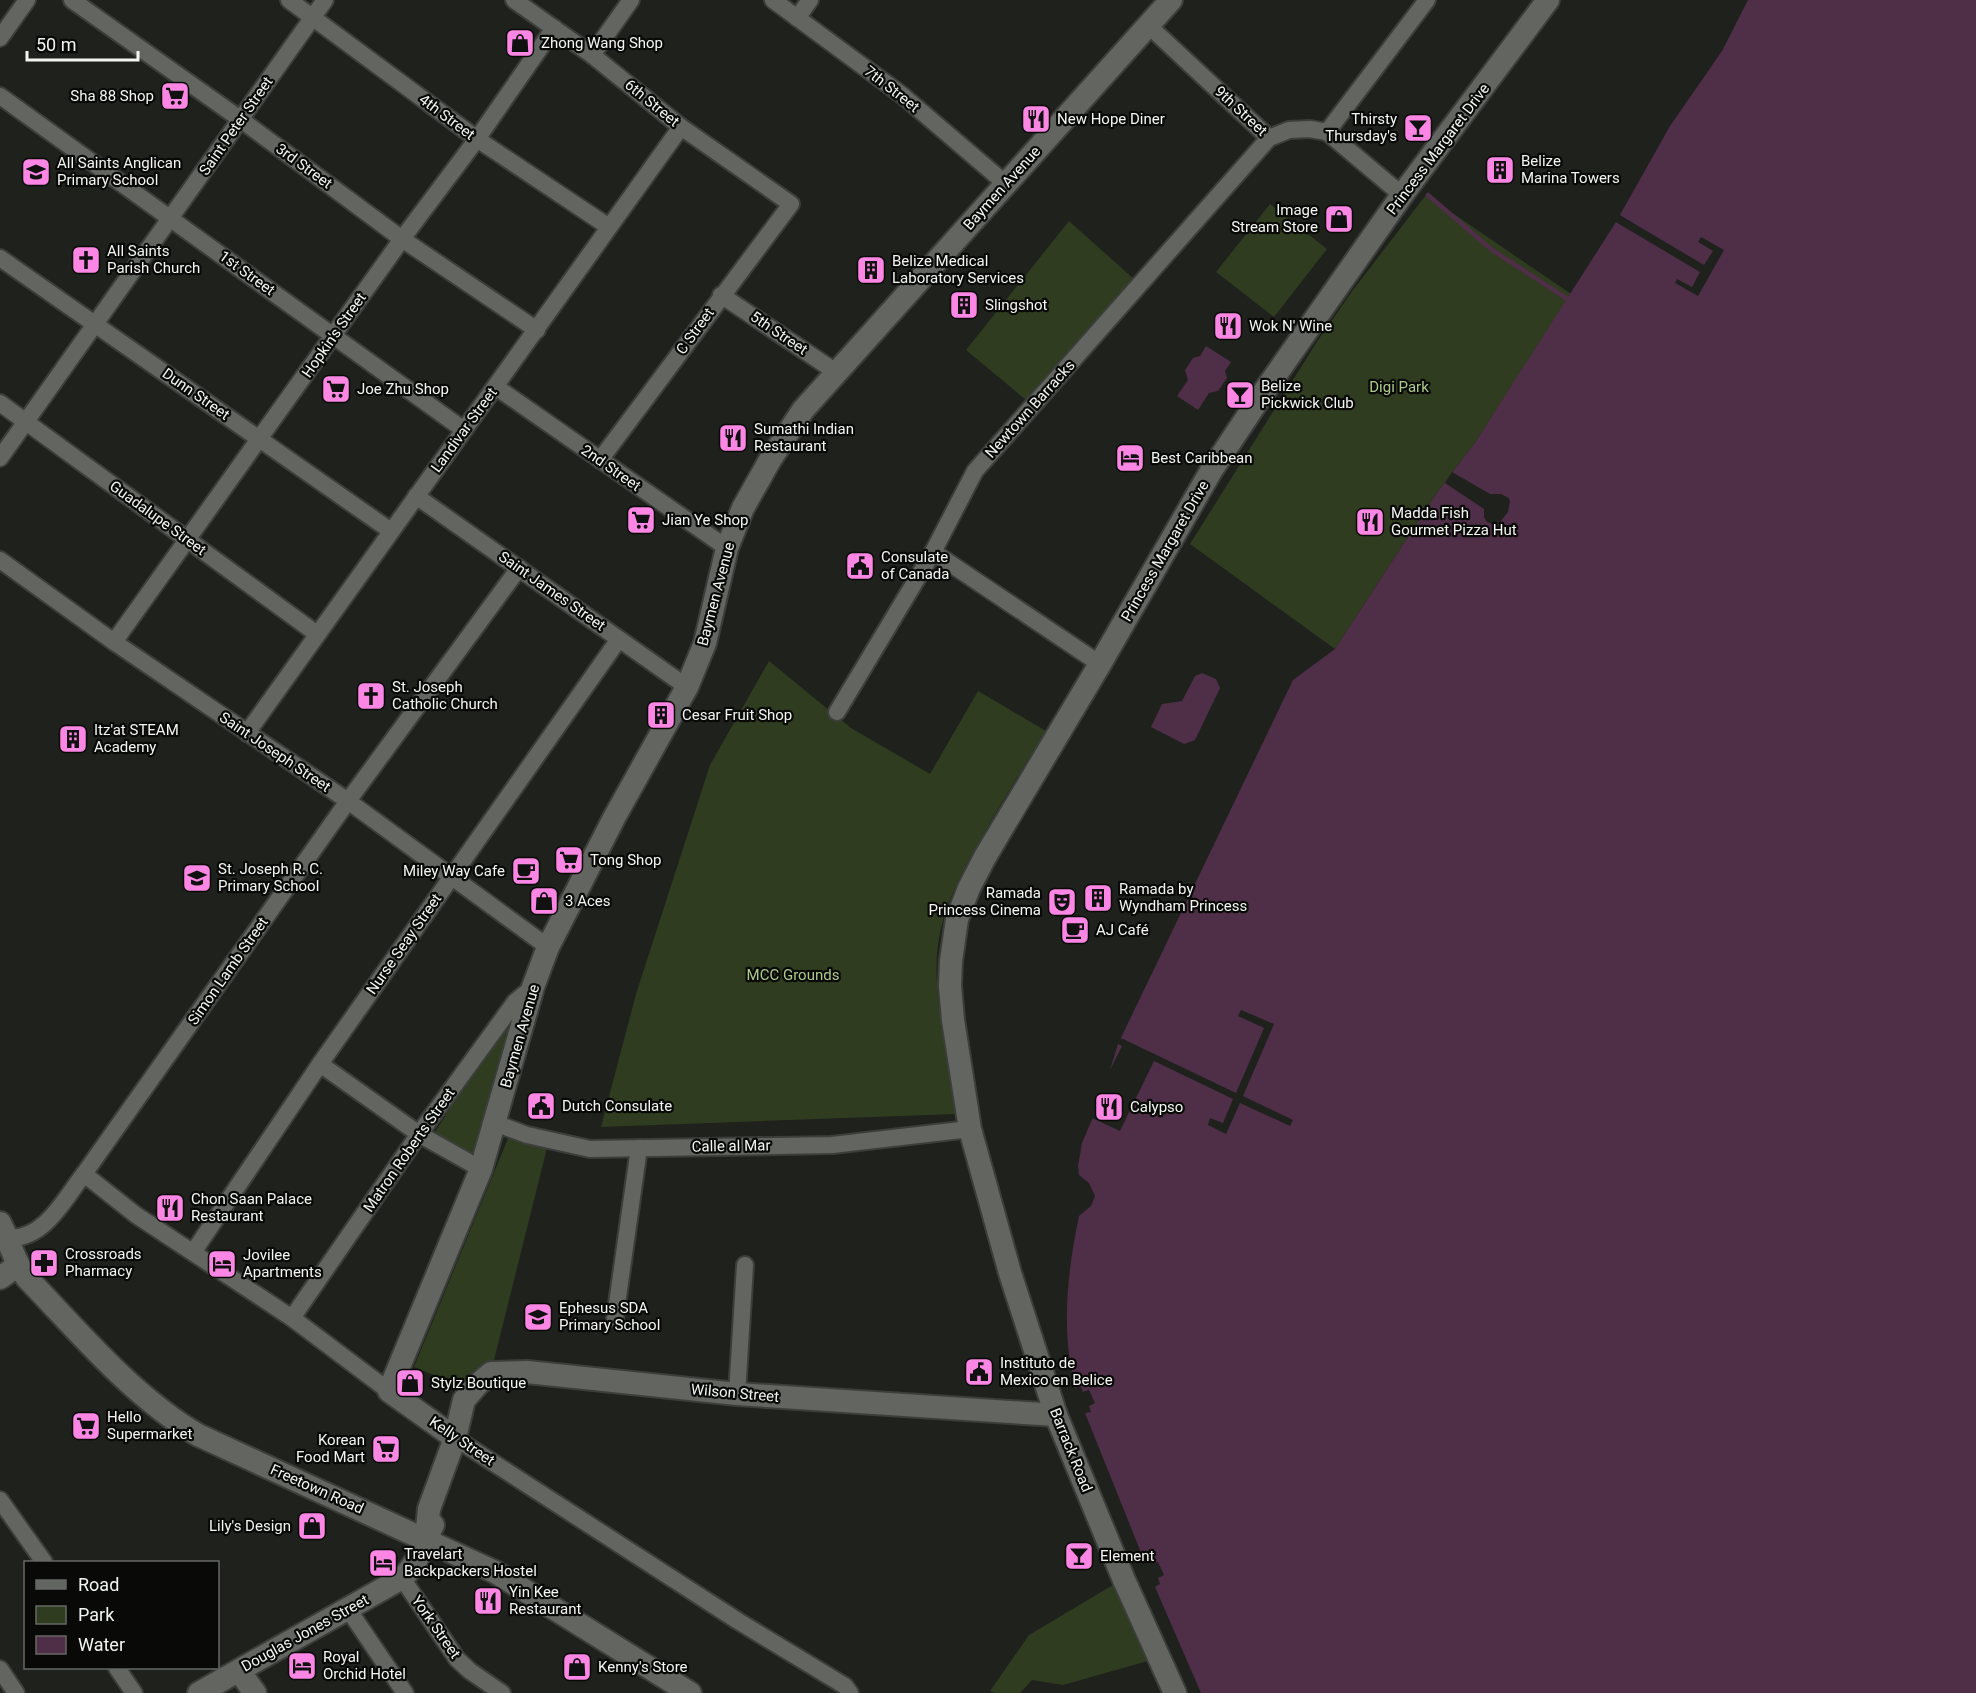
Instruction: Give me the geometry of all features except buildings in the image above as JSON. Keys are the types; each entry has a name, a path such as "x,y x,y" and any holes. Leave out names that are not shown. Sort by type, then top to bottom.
{"main road":[{"name":"Baymen Avenue","path":"390,1391 481,1169 533,987 548,947 614,818 687,687 705,643 727,548 743,508 770,460 803,410 1171,0"},
{"name":"Princess Margaret Drive","path":"970,1129 950,986 951,954 957,919 984,857 1100,664 1211,471 1402,195 1548,0"},
{"name":"Barrack Road","path":"970,1129 1010,1273 1056,1415 1124,1581 1175,1693"},
{"name":"Freetown Road","path":"4,1230 8,1272 27,1278 148,1401 172,1419 198,1435 426,1539 517,1584 690,1693"},
{"name":"Wilson Street","path":"426,1539 429,1509 455,1438 464,1400 491,1374 527,1372 737,1394 1056,1415"},
{"name":"Kelly Street","path":"390,1391 455,1438"},
{"name":"Douglas Jones Street","path":"199,1693 402,1578 412,1569 426,1539"},
{"path":"239,1671 255,1693"}],"street":[{"path":"0,38 27,0"},
{"name":"3rd Street","path":"72,0 240,119 402,239 537,330"},
{"name":"4th Street","path":"289,0 477,139 609,227"},
{"name":"Saint Peter Street","path":"0,458 325,0"},
{"name":"6th Street","path":"514,0 592,55 681,127 791,204"},
{"path":"592,55 631,0"},
{"name":"7th Street","path":"773,0 902,95 1006,184"},
{"path":"797,18 810,0"},
{"path":"1402,195 1327,132 1426,0"},
{"name":"9th Street","path":"1149,26 1269,138 1289,130 1310,129 1327,132"},
{"name":"Hopkin's Street","path":"114,642 402,239 477,139 554,28"},
{"name":"1st Street","path":"0,96 464,430"},
{"name":"Landivar Street","path":"247,733 681,127"},
{"name":"Newtown Barracks","path":"837,712 933,552 975,471 1269,138"},
{"name":"C Street","path":"600,460 791,204"},
{"name":"Dunn Street","path":"0,258 391,531"},
{"name":"5th Street","path":"721,295 836,372"},
{"name":"2nd Street","path":"496,387 727,548"},
{"name":"Guadalupe Street","path":"0,403 317,634"},
{"name":"Saint James Street","path":"416,496 687,687"},
{"path":"933,552 1100,664"},
{"name":"Saint Joseph Street","path":"0,560 114,642 348,801 548,947"},
{"name":"Simon Lamb Street","path":"4,1230 25,1237 38,1228 47,1221 84,1174 348,801 519,568"},
{"name":"Nurse Seay Street","path":"194,1251 320,1064 619,639"},
{"name":"Matron Roberts Street","path":"292,1318 419,1134 515,1002 533,987"},
{"path":"320,1064 419,1134 481,1169"},
{"name":"Calle al Mar","path":"495,1123 527,1135 590,1149 832,1145 970,1129"},
{"path":"615,1317 639,1148"},
{"name":"Kelly Street","path":"84,1174 136,1215 194,1251 292,1318 390,1391"},
{"path":"737,1394 745,1265"},
{"name":"Kelly Street","path":"455,1438 738,1621 845,1686 850,1693"},
{"path":"0,1500 43,1561"},
{"name":"York Street","path":"402,1578 457,1659 502,1693"},
{"path":"348,1609 405,1693"},
{"path":"118,1669 134,1693"},
{"path":"0,1670 16,1693"}],"green space":[{"name":"Digi Park","path":"1426,195 1571,294 1476,441 1436,494 1335,649 1190,544 1318,340"},
{"path":"1270,204 1327,249 1274,317 1216,272"},
{"path":"1069,221 1135,280 1026,400 966,350"},
{"name":"MCC Grounds","path":"769,661 851,728 930,774 978,691 1046,731 966,865 952,894 942,924 937,956 938,994 956,1114 601,1127 636,994 710,765"},
{"path":"520,997 472,1166 430,1140"},
{"path":"551,1132 494,1360 482,1391 451,1382 414,1367 509,1136"},
{"path":"1113,1585 1148,1661 1063,1685 1032,1680 1020,1693 990,1691 1029,1635"}],"water":[{"path":"1748,0 1976,0 1976,1693 1201,1693 1155,1587 1160,1584 1158,1578 1164,1575 1158,1562 1152,1563 1149,1558 1144,1560 1085,1413 1091,1412 1089,1406 1095,1403 1089,1390 1083,1392 1081,1387 1075,1388 1067,1324 1071,1259 1079,1216 1091,1206 1095,1196 1089,1183 1079,1175 1078,1166 1082,1143 1102,1096 1118,1044 1293,680 1335,649 1436,494 1476,441 1616,222 1670,126 1722,51"},
{"path":"1206,346 1231,362 1225,371 1227,378 1218,391 1209,393 1198,410 1177,396 1188,380 1185,370 1193,358 1200,356"},
{"path":"1202,673 1216,679 1220,688 1195,740 1184,744 1151,727 1162,704 1182,701 1195,676"}],"pier":[{"path":"1618,214 1704,265 1713,251 1698,242 1701,237 1724,250 1698,296 1675,283 1677,279 1692,287 1700,272 1614,221"},
{"path":"1452,472 1490,494 1501,494 1509,498 1508,512 1500,522 1495,525 1487,522 1484,509 1445,483"},
{"path":"1241,1010 1274,1024 1243,1096 1293,1120 1290,1126 1240,1103 1226,1134 1208,1125 1210,1118 1223,1123 1233,1099 1154,1061 1120,1131 1090,1117 1122,1046 1118,1044 1121,1038 1236,1093 1264,1028 1238,1016"}],"waterway":[{"path":"1428,195 1492,250 1566,298"}],"place":[{"name":"Zhong Wang Shop","path":"520,43"},
{"name":"Sha 88 Shop","path":"175,96"},
{"name":"New Hope Diner","path":"1036,119"},
{"name":"Thirsty Thursday's","path":"1418,128"},
{"name":"Belize Marina Towers","path":"1500,170"},
{"name":"All Saints Anglican Primary School","path":"36,172"},
{"name":"Image Stream Store","path":"1339,219"},
{"name":"All Saints Parish Church","path":"86,260"},
{"name":"Belize Medical Laboratory Services","path":"871,270"},
{"name":"Slingshot","path":"964,305"},
{"name":"Wok N' Wine","path":"1228,326"},
{"name":"Joe Zhu Shop","path":"336,389"},
{"name":"Belize Pickwick Club","path":"1240,395"},
{"name":"Sumathi Indian Restaurant","path":"733,438"},
{"name":"Best Caribbean","path":"1130,458"},
{"name":"Jian Ye Shop","path":"641,520"},
{"name":"Madda Fish Gourmet Pizza Hut","path":"1370,522"},
{"name":"Consulate of Canada","path":"860,566"},
{"name":"St. Joseph Catholic Church","path":"371,696"},
{"name":"Cesar Fruit Shop","path":"661,715"},
{"name":"Itz'at STEAM Academy","path":"73,739"},
{"name":"Tong Shop","path":"569,860"},
{"name":"Miley Way Cafe","path":"526,871"},
{"name":"St. Joseph R. C. Primary School","path":"197,878"},
{"name":"Ramada by Wyndham Princess","path":"1098,898"},
{"name":"3 Aces","path":"544,901"},
{"name":"Ramada Princess Cinema","path":"1062,902"},
{"name":"AJ Café","path":"1075,930"},
{"name":"Dutch Consulate","path":"541,1106"},
{"name":"Calypso","path":"1109,1107"},
{"name":"Chon Saan Palace Restaurant","path":"170,1208"},
{"name":"Crossroads Pharmacy","path":"44,1263"},
{"name":"Jovilee Apartments","path":"222,1264"},
{"name":"Ephesus SDA Primary School","path":"538,1317"},
{"name":"Instituto de Mexico en Belice","path":"979,1372"},
{"name":"Stylz Boutique","path":"410,1383"},
{"name":"Hello Supermarket","path":"86,1426"},
{"name":"Korean Food Mart","path":"386,1449"},
{"name":"Lily's Design","path":"312,1526"},
{"name":"Element","path":"1079,1556"},
{"name":"Travelart Backpackers Hostel","path":"383,1563"},
{"name":"Yin Kee Restaurant","path":"488,1601"},
{"name":"Royal Orchid Hotel","path":"302,1666"},
{"name":"Kenny's Store","path":"577,1667"}]}
